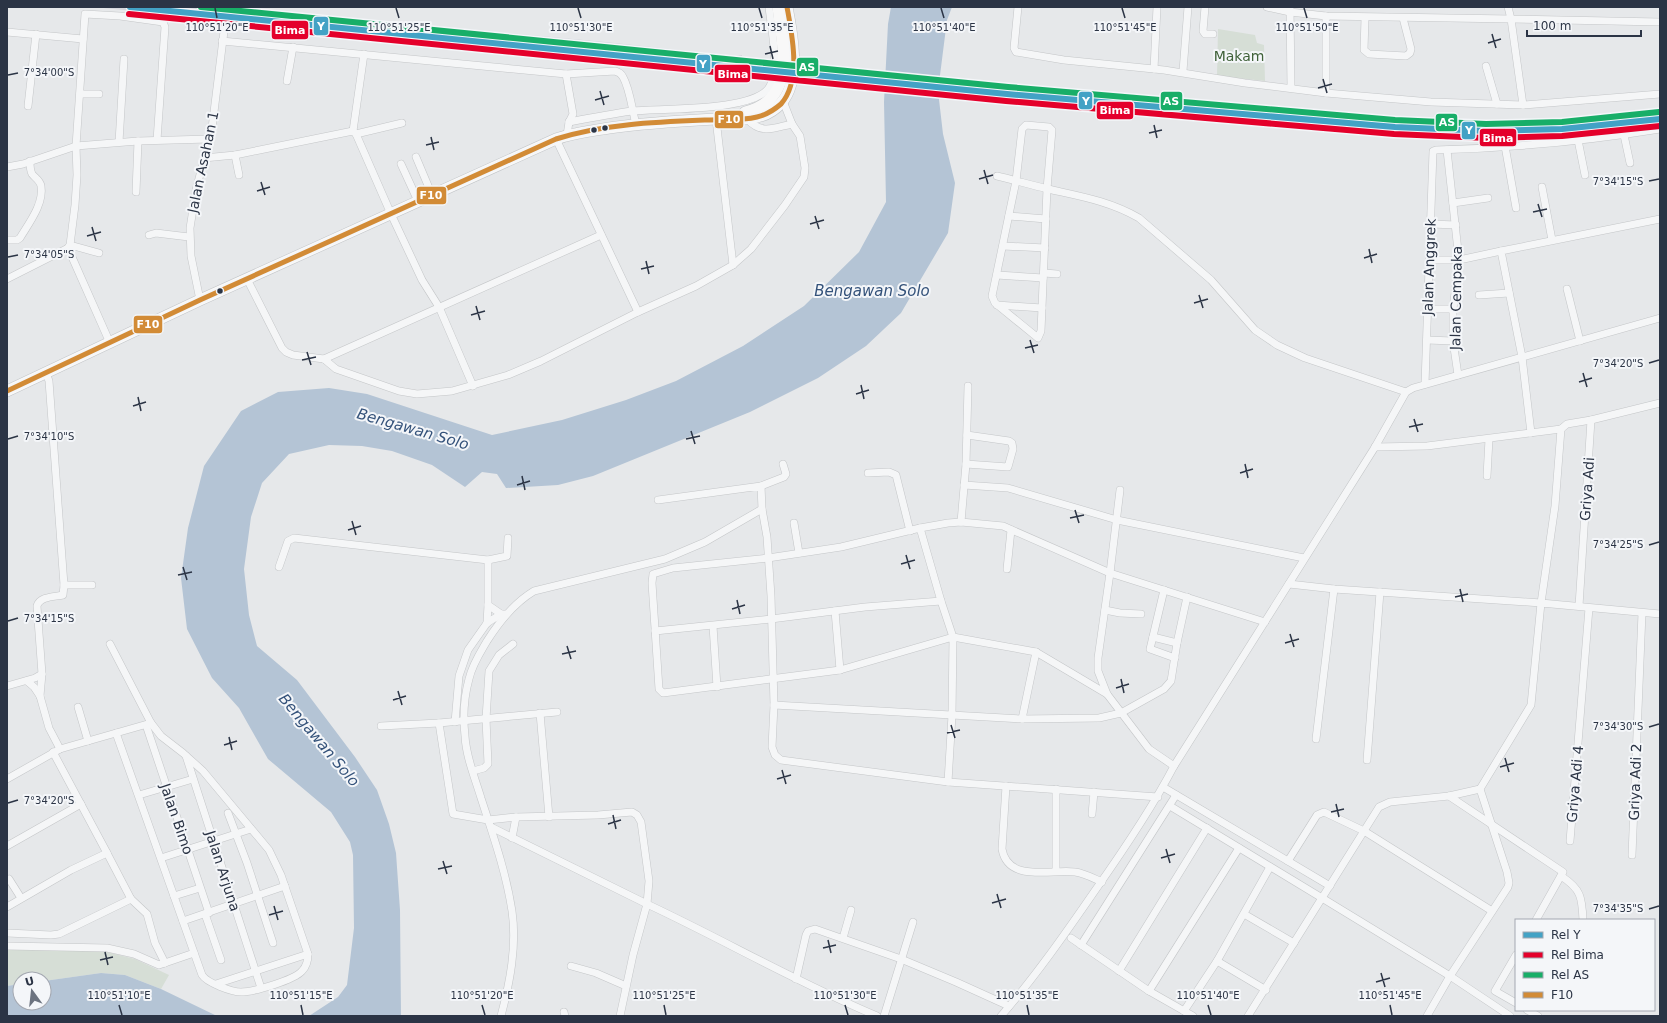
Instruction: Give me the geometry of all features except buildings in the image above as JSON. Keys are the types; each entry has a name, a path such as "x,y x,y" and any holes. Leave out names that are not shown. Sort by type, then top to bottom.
{"main road":[{"path":"7,391 200,300 561,137 636,124 718,119 747,119 768,113 783,101 790,83 793,53 776,8"},
{"path":"718,119 757,109 769,102 776,94 780,85 783,62 776,8"}],"street":[{"path":"1018,7 1014,48 1016,52 1064,60 1154,68 1245,83 1326,93 1430,102 1523,105 1660,94"},
{"path":"1154,68 1157,7"},
{"path":"1183,70 1188,7"},
{"path":"1205,7 1203,31 1205,34 1213,34"},
{"path":"1267,7 1326,16 1365,18 1660,22"},
{"path":"1508,7 1523,105"},
{"path":"569,122 632,111 729,105 753,100 763,94 770,86 775,64 776,8"},
{"path":"1290,10 1290,88"},
{"path":"110,343 69,246 76,190 76,146 84,16 88,13 163,22 165,27 157,140"},
{"path":"1326,16 1326,93"},
{"path":"1365,18 1364,50 1366,52 1369,54 1406,56 1410,53 1411,49 1403,18"},
{"name":"Jalan Asahan 1","path":"200,300 192,261 189,237 190,222 196,190 212,128 225,23"},
{"path":"7,32 83,39"},
{"path":"28,106 36,34"},
{"path":"222,41 566,74 615,71 623,76 636,124"},
{"path":"288,81 293,47"},
{"path":"364,54 355,132 422,280 439,307 473,386"},
{"path":"120,142 124,59"},
{"path":"1486,66 1497,104"},
{"path":"566,74 573,114 561,137 601,235 638,312"},
{"path":"80,94 99,94"},
{"path":"324,359 333,368 399,391 409,393 452,391 508,375 542,361 562,349 696,286 733,265 751,249 804,177 800,136 792,124 783,101"},
{"path":"718,119 733,265"},
{"path":"747,119 752,125 764,130 792,124"},
{"path":"204,158 235,155 402,123"},
{"path":"1026,125 1048,127 1052,132 1047,189 1041,331 1038,338 997,305 993,301 992,296 1016,181 1022,129 1026,125"},
{"path":"1447,150 1578,140 1660,129"},
{"path":"1624,135 1630,163"},
{"path":"7,166 30,161 76,146 157,140 209,139"},
{"path":"1578,140 1584,175"},
{"path":"136,192 138,141"},
{"path":"1505,146 1516,208"},
{"name":"Jalan Anggrek","path":"1425,384 1432,153 1434,150 1447,150"},
{"name":"Jalan Cempaka","path":"1447,150 1459,260 1453,309 1453,341 1458,375"},
{"path":"235,155 239,175"},
{"path":"416,157 432,195"},
{"path":"7,240 17,240 20,238 36,211 41,195 41,186 32,174 30,161"},
{"path":"401,164 418,201"},
{"path":"997,176 1047,189 1091,198 1128,212 1138,218 1211,280 1254,330 1277,345 1305,358 1406,392"},
{"path":"1542,187 1552,240"},
{"path":"1453,203 1488,198"},
{"path":"1009,216 1046,219"},
{"path":"1429,260 1459,260 1660,219"},
{"path":"1430,224 1456,225"},
{"path":"149,235 156,233 189,237"},
{"path":"247,279 282,348 286,352 293,354 324,359 601,235"},
{"path":"7,279 69,246 98,253"},
{"path":"1003,246 1045,248"},
{"path":"1501,251 1522,357 1531,433"},
{"path":"997,275 1057,274"},
{"path":"1567,289 1580,341"},
{"path":"1479,295 1509,294"},
{"path":"997,305 1042,308"},
{"path":"1427,309 1453,309"},
{"path":"1001,1016 1065,934 1102,882 1158,797 1174,766 1375,447 1406,392 1425,384 1660,318"},
{"path":"1426,340 1453,341"},
{"path":"40,696 42,674 38,602 43,599 63,595 64,585 49,381 46,373"},
{"path":"961,522 966,464 968,386"},
{"path":"1375,447 1427,446 1561,429 1567,424 1591,420 1660,403"},
{"name":"Griya Adi","path":"1579,606 1591,420"},
{"path":"1248,1016 1266,990 1382,804 1449,796 1480,789 1531,705 1541,603 1555,506 1561,429"},
{"path":"966,464 1008,467 1013,449 1010,441 967,435"},
{"path":"1487,476 1489,439"},
{"path":"658,500 761,486 784,477 786,474 783,464"},
{"path":"868,473 889,472 896,475 910,531"},
{"path":"964,485 1008,488 1117,520 1304,558"},
{"path":"761,486 762,509 768,558 771,619 774,705 772,747 775,755 781,760 948,782 1158,797"},
{"path":"1120,490 1098,666 1107,694 1121,714 1129,721 1149,748 1174,766"},
{"path":"455,722 459,676 465,656 487,623 504,614 525,596 534,591 665,559 705,542 762,509"},
{"path":"1107,694 1036,652 953,637 840,670 666,694 661,693 659,690 652,576 656,573 673,568 768,558 841,547 920,528 961,522 1003,526 1110,573 1265,622"},
{"path":"794,523 799,553"},
{"path":"920,528 953,637 952,715 948,782"},
{"path":"1007,569 1011,530"},
{"path":"279,566 288,541 294,538 488,560 508,556 508,538"},
{"path":"665,559 673,568"},
{"path":"487,623 488,560"},
{"path":"1289,584 1334,589 1579,606 1660,614"},
{"path":"64,585 92,585"},
{"path":"1316,739 1334,589"},
{"path":"1164,590 1151,650 1175,658"},
{"path":"1367,760 1380,592"},
{"path":"774,705 1022,719 1099,718 1121,714 1164,689 1171,681 1177,643 1188,597"},
{"path":"655,631 713,626 835,610 941,601"},
{"path":"488,605 504,614"},
{"name":"Griya Adi 4","path":"1570,841 1590,608"},
{"path":"835,610 840,670"},
{"path":"1105,610 1120,613 1140,614"},
{"name":"Griya Adi 2","path":"1632,855 1642,613"},
{"path":"502,1016 513,961 513,926 506,878 473,771 465,737 464,720 469,679 477,658 504,614"},
{"path":"713,626 717,687"},
{"path":"1153,637 1177,643"},
{"path":"473,642 477,658"},
{"path":"110,644 148,724 203,771 269,850 285,886 308,954 308,961 297,976 261,988 240,992 216,984 204,977 194,953 116,732"},
{"path":"473,771 484,768 488,764 486,719 489,671 499,655 513,644"},
{"path":"1022,719 1036,652"},
{"path":"7,686 27,681 42,674"},
{"path":"27,681 34,687 40,696 57,751 81,804 131,899 147,914 155,943 165,963"},
{"path":"78,707 88,741"},
{"path":"382,726 455,722 557,712"},
{"path":"540,714 549,817"},
{"path":"439,723 453,814 490,823 512,838 694,926 796,979 877,1016"},
{"path":"7,779 57,751 116,732 148,724"},
{"name":"Jalan Bimo","path":"148,724 166,787 188,849 221,960"},
{"name":"Jalan Arjuna","path":"186,755 261,988"},
{"path":"138,795 193,779"},
{"path":"1006,786 1002,849 1004,858 1010,865 1019,870 1029,872 1075,872 1102,882"},
{"path":"1163,787 1330,886"},
{"path":"1056,789 1056,871"},
{"path":"1427,1016 1450,976 1508,887 1509,883 1507,872 1480,789"},
{"path":"1092,814 1094,792"},
{"path":"1081,945 1176,796"},
{"path":"1449,796 1563,872 1537,919"},
{"path":"7,846 81,804"},
{"path":"1170,806 1450,976 1510,1016"},
{"path":"490,823 516,817 598,815 632,812 637,815 641,822 648,873 647,904 633,955 620,1016"},
{"path":"1288,861 1317,815 1322,812 1364,831 1492,911"},
{"path":"228,813 237,834 273,943"},
{"path":"512,838 516,817"},
{"path":"1119,971 1207,828"},
{"path":"161,858 251,829"},
{"path":"1149,991 1239,848"},
{"path":"7,907 71,870 107,853"},
{"path":"1184,1011 1217,961 1270,867"},
{"path":"1561,876 1575,886 1578,891 1582,903 1583,919"},
{"path":"10,879 21,898"},
{"path":"183,921 285,886"},
{"path":"174,896 200,888"},
{"path":"7,933 59,934 131,899"},
{"path":"843,938 851,910"},
{"path":"1244,914 1294,943"},
{"path":"884,1016 913,922"},
{"path":"796,979 808,931 818,929 901,959 1009,1006"},
{"path":"1071,938 1149,991 1192,1016"},
{"path":"7,946 107,948 134,954 159,965 194,953"},
{"path":"216,984 308,954"},
{"path":"1488,1001 1515,956"},
{"path":"1217,961 1266,990"},
{"path":"571,966 596,973 626,986"},
{"path":"1495,991 1515,1002"},
{"path":"1495,1016 1499,1009"},
{"path":"1529,1011 1538,1016"}],"shaded area":[{"path":"93,7 227,7 605,42 735,56 742,55 741,72 734,69"}],"green space":[{"name":"Makam","path":"1218,29 1255,35 1257,43 1264,45 1265,81 1217,76"},
{"path":"91,948 135,959 169,975 161,989 125,975 101,973 52,980 52,971 12,971 12,985 7,986 7,949"}],"water":[{"name":"Bengawan Solo","path":"891,7 952,7 947,20 938,91 943,134 955,183 948,233 901,313 866,346 818,378 750,412 593,476 558,485 506,488 497,474 482,472 465,487 432,465 392,451 362,446 329,445 289,454 262,483 251,517 244,569 249,615 257,646 297,680 355,757 377,790 389,824 396,853 400,910 401,1016 309,1016 338,997 347,985 354,928 353,855 350,842 331,812 268,759 239,708 212,678 187,629 181,578 188,528 204,466 241,411 278,392 329,388 367,394 492,435 562,420 626,400 676,381 743,346 804,306 859,252 886,202 884,102 888,24"},
{"path":"101,973 125,975 161,989 217,1016 7,1016 7,986 12,985 12,1011 52,1011 52,980"}],"rail line":[{"name":"Y","path":"130,7 1007,94 1395,127 1486,131 1562,129 1660,119"},
{"name":"AS","path":"201,7 1008,87 1395,120 1486,124 1562,122 1659,112"},
{"name":"Bima","path":"129,14 1006,101 1394,134 1486,138 1562,136 1660,126"}],"transit line":[{"name":"F10","path":"7,391 200,300 556,139 611,127 668,122 745,119 767,114 781,104 792,83 794,57 787,7"}]}
